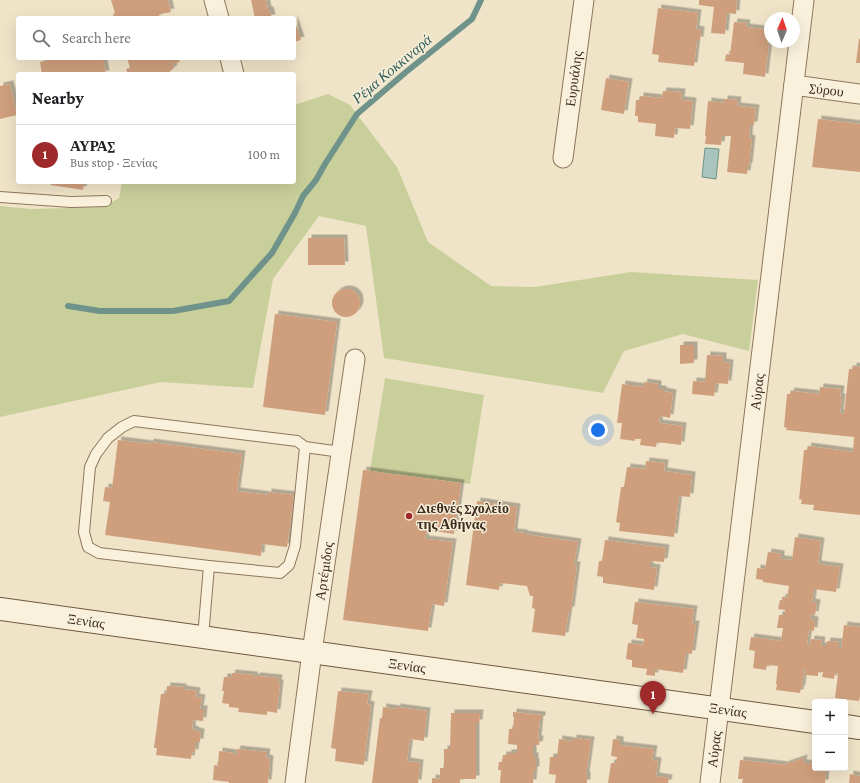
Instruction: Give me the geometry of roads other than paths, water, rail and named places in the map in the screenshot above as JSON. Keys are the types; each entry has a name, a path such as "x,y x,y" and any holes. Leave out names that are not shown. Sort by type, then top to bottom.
{"street":[{"path":"214,0 218,16"},
{"name":"Ευρυάλης","path":"563,158 584,0"},
{"name":"Αύρας","path":"710,783 804,0"},
{"path":"230,60 234,72"},
{"name":"Σύρου","path":"794,85 860,94"},
{"name":"Αρτέμιδος","path":"295,783 312,652 355,359"},
{"name":"Ξενίας","path":"0,609 812,722"},
{"path":"848,726 860,728"}],"lane":[{"path":"0,197 71,202 106,202"},
{"path":"305,448 295,546 289,565 280,573 99,554 88,547 84,532 90,467 96,454 108,438 122,427 134,421 297,441 305,448 341,452"},
{"path":"203,637 209,566"}],"water":[{"path":"705,148 719,149 716,179 702,177"}],"waterway":[{"name":"Ρέμα Κοκκιναρά","path":"68,306 100,311 173,311 229,301 272,253 303,196 316,180 357,114 472,19 481,0"}],"place":[{"name":"Διεθνές Σχολείο της Αθήνας","path":"409,516"},
{"name":"ΑΥΡΑΣ","path":"653,714"}]}
